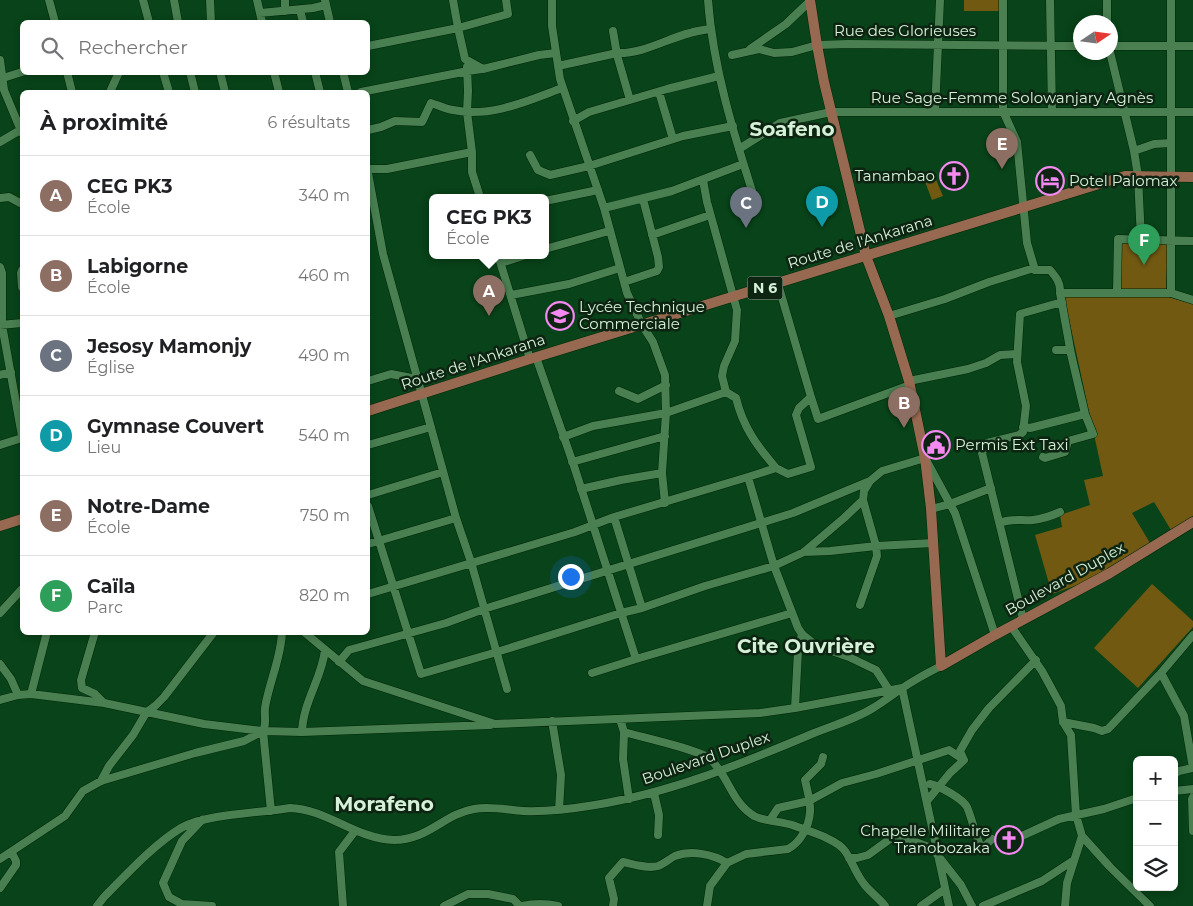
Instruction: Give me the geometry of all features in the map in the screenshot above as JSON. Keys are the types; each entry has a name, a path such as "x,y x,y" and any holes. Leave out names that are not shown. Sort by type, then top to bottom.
{"main road":[{"path":"810,0 831,112 866,256 889,316 910,383 925,458 931,509 940,666"},
{"name":"Route de l'Ankarana","path":"370,410 533,358 734,298 1125,176 1193,177"},
{"path":"0,526 20,520"},
{"name":"Boulevard Duplex","path":"940,666 995,634 1110,573 1193,522"}],"street":[{"path":"49,0 54,20"},
{"path":"143,0 148,20"},
{"path":"174,0 178,20"},
{"path":"210,0 211,20"},
{"path":"257,0 262,20"},
{"path":"285,0 285,11"},
{"path":"453,0 468,71 467,112 472,152 472,172 479,194"},
{"path":"370,46 458,28 508,14 506,0"},
{"path":"552,0 552,26 562,88 604,208 627,293 642,325 653,342 665,375 666,413 662,473 665,503"},
{"path":"708,0 710,29 720,76 743,164 755,200"},
{"path":"748,51 786,24 810,0"},
{"path":"935,111 940,0"},
{"path":"1003,0 1003,111 1017,142 1027,243 1034,268"},
{"path":"1050,0 1052,111"},
{"path":"1107,0 1107,15"},
{"path":"1171,0 1171,293"},
{"path":"260,13 300,10 325,2 330,20"},
{"path":"300,10 302,20"},
{"path":"558,66 617,53 626,53 667,42 689,33 710,29"},
{"path":"613,30 617,53 630,100"},
{"name":"Rue des Glorieuses","path":"732,55 759,49 774,53 792,52 817,45 1073,46"},
{"path":"1118,46 1193,46"},
{"path":"370,90 556,53"},
{"path":"465,59 483,69"},
{"path":"0,60 4,78 2,90 20,126"},
{"path":"1112,60 1134,151 1138,176 1141,239"},
{"path":"4,78 20,73"},
{"path":"68,75 72,90"},
{"path":"111,90 118,75"},
{"path":"164,75 168,90"},
{"path":"191,75 194,90"},
{"path":"222,75 225,90"},
{"path":"275,75 278,90"},
{"path":"316,75 320,90"},
{"path":"344,75 348,90"},
{"path":"573,121 589,112 720,76"},
{"path":"370,130 395,121 422,122 430,103 451,110 489,112 562,88"},
{"path":"659,92 673,139"},
{"name":"Rue Sage-Femme Solowanjary Agnès","path":"739,149 780,123 831,112 1193,112"},
{"path":"530,155 538,170 550,175 589,166 673,139 733,126"},
{"path":"0,142 20,131"},
{"path":"1134,151 1154,144 1170,142"},
{"path":"370,169 387,169 472,152"},
{"path":"604,208 672,191 743,164"},
{"path":"703,180 710,216 736,310 735,341 724,366 722,376 726,392 736,398 741,417 762,452 776,468 788,474 811,467 796,415 799,408 811,397"},
{"path":"370,184 383,254 421,395 507,689"},
{"path":"549,200 598,190"},
{"path":"0,198 9,197 20,203"},
{"path":"624,282 657,271 659,267 643,199"},
{"path":"652,235 710,216"},
{"path":"549,247 610,231"},
{"path":"1117,292 1118,239 1193,241"},
{"path":"500,259 533,358 572,462 636,659"},
{"path":"501,263 514,259"},
{"path":"0,268 2,273 1,325 20,425"},
{"path":"511,295 569,284 620,268"},
{"path":"889,316 1034,268 1035,270 1050,270 1061,287 1060,293 1070,350 1085,414 1093,434 1068,441 1066,452 1042,458"},
{"path":"778,284 818,419 910,383 968,369 986,363 1000,355 1017,354"},
{"path":"1060,293 1171,293 1193,300"},
{"path":"1023,620 982,453 987,443 1023,432 1026,406 1017,364 1020,314 1062,302"},
{"path":"1,325 20,323"},
{"path":"1056,350 1070,350"},
{"path":"0,375 11,372"},
{"path":"370,379 391,374 417,379"},
{"path":"619,391 638,400 666,385"},
{"path":"563,437 594,426 666,413 726,392"},
{"path":"1023,427 1030,428 1085,414"},
{"path":"370,444 431,427"},
{"path":"572,462 665,436"},
{"path":"0,445 20,438"},
{"path":"339,662 349,650 446,623 484,609 793,513 870,481 882,471 925,458 955,513 995,634"},
{"path":"370,593 776,468"},
{"path":"370,494 443,472"},
{"path":"581,489 662,473"},
{"path":"748,477 774,566 802,634 817,646 876,670 888,690"},
{"path":"860,605 876,556 876,546 863,500 864,491 870,481"},
{"path":"931,509 950,504 991,488"},
{"path":"370,513 421,674 642,608 705,586 774,566 804,552 863,500"},
{"path":"1000,524 1007,520 1045,518 1060,512"},
{"path":"614,517 642,608"},
{"path":"370,543 456,518"},
{"path":"804,552 933,542"},
{"path":"0,613 20,591"},
{"path":"592,673 792,613"},
{"path":"1011,626 1036,660 1061,706 1062,722 1071,734 1076,815 1082,836 1110,867 1150,906"},
{"path":"795,708 798,652 802,634"},
{"path":"30,694 46,635"},
{"path":"93,635 81,680 82,688 95,694 104,703"},
{"path":"101,781 109,766 133,735 146,713 164,697 212,635"},
{"path":"271,811 263,731 265,727 265,710 281,648 282,635"},
{"path":"308,635 363,682 495,724"},
{"path":"1062,722 1102,731 1108,729 1161,673 1193,635"},
{"path":"302,732 308,699 319,672 325,650"},
{"path":"964,760 960,751 972,730 989,708 1036,660"},
{"path":"0,664 11,679 18,695"},
{"name":"Boulevard Duplex","path":"97,906 154,849 181,827 204,819 290,808 301,809 316,813 355,831 378,838 395,840 428,832 458,814 475,809 559,810 629,799 654,793 750,760 872,709 902,688 940,666"},
{"path":"1161,673 1184,716 1193,768 1178,771"},
{"path":"0,700 30,694 104,703 204,724 263,731 302,732 760,712 795,708 902,688 928,801 949,906"},
{"path":"620,719 624,732 623,759 629,799"},
{"path":"552,721 561,775 559,810"},
{"path":"0,859 12,853 66,816 83,791 101,781 195,753 244,741 263,731"},
{"path":"624,732 709,758 720,770 731,792 740,804 755,816 806,830 826,838 844,849 864,884 885,906"},
{"path":"770,820 778,808 809,801 842,783 949,750 964,760"},
{"path":"707,906 710,886 727,863 746,854 788,849 793,846 806,830 810,811 805,780 821,764 823,757"},
{"path":"928,801 950,772 964,760"},
{"path":"930,784 940,786 966,805 975,835 982,849 992,839"},
{"path":"1178,791 1193,789"},
{"path":"654,793 659,815 658,835"},
{"path":"1193,797 1193,831"},
{"path":"1015,839 1059,819 1104,809 1133,799"},
{"path":"204,819 182,841 163,883 169,897 182,904 212,906"},
{"path":"343,906 339,852 355,831"},
{"path":"1065,906 1067,883 1082,836"},
{"path":"849,858 868,855 890,839 907,839 932,848 961,885 972,906"},
{"path":"0,888 16,865 12,853"},
{"path":"613,906 614,899 609,878 623,862 658,866 675,856 703,854 719,858 727,863"},
{"path":"982,906 1042,881 1074,860"},
{"path":"921,906 945,889"},
{"path":"444,906 468,894 488,894 513,899 521,906 533,903 558,906"}],"shaded area":[{"path":"964,0 1001,0 1001,11 964,11"},
{"path":"934,175 943,196 932,200 924,179"},
{"path":"1121,241 1168,241 1166,290 1120,289"},
{"path":"1064,296 1168,297 1193,304 1193,516 1171,530 1154,502 1132,513 1150,543 1109,570 1080,584 1052,594 1035,535 1062,527 1060,515 1090,505 1084,480 1103,476"},
{"path":"1152,584 1193,621 1193,627 1138,688 1094,648"}],"place":[{"name":"Notre-Dame","path":"1002,169"},
{"name":"Tanambao","path":"954,176"},
{"name":"Potel Palomax","path":"1050,181"},
{"name":"Gymnase Couvert","path":"822,227"},
{"name":"Jesosy Mamonjy","path":"746,228"},
{"name":"Caïla","path":"1144,265"},
{"name":"CEG PK3","path":"489,316"},
{"name":"Lycée Technique Commerciale","path":"560,316"},
{"name":"Labigorne","path":"904,428"},
{"name":"Permis Ext Taxi","path":"936,445"},
{"name":"Chapelle Militaire Tranobozaka","path":"1009,840"}],"district":[{"name":"Soafeno","path":"792,129"},
{"name":"Cite Ouvrière","path":"806,646"},
{"name":"Morafeno","path":"384,804"}]}
